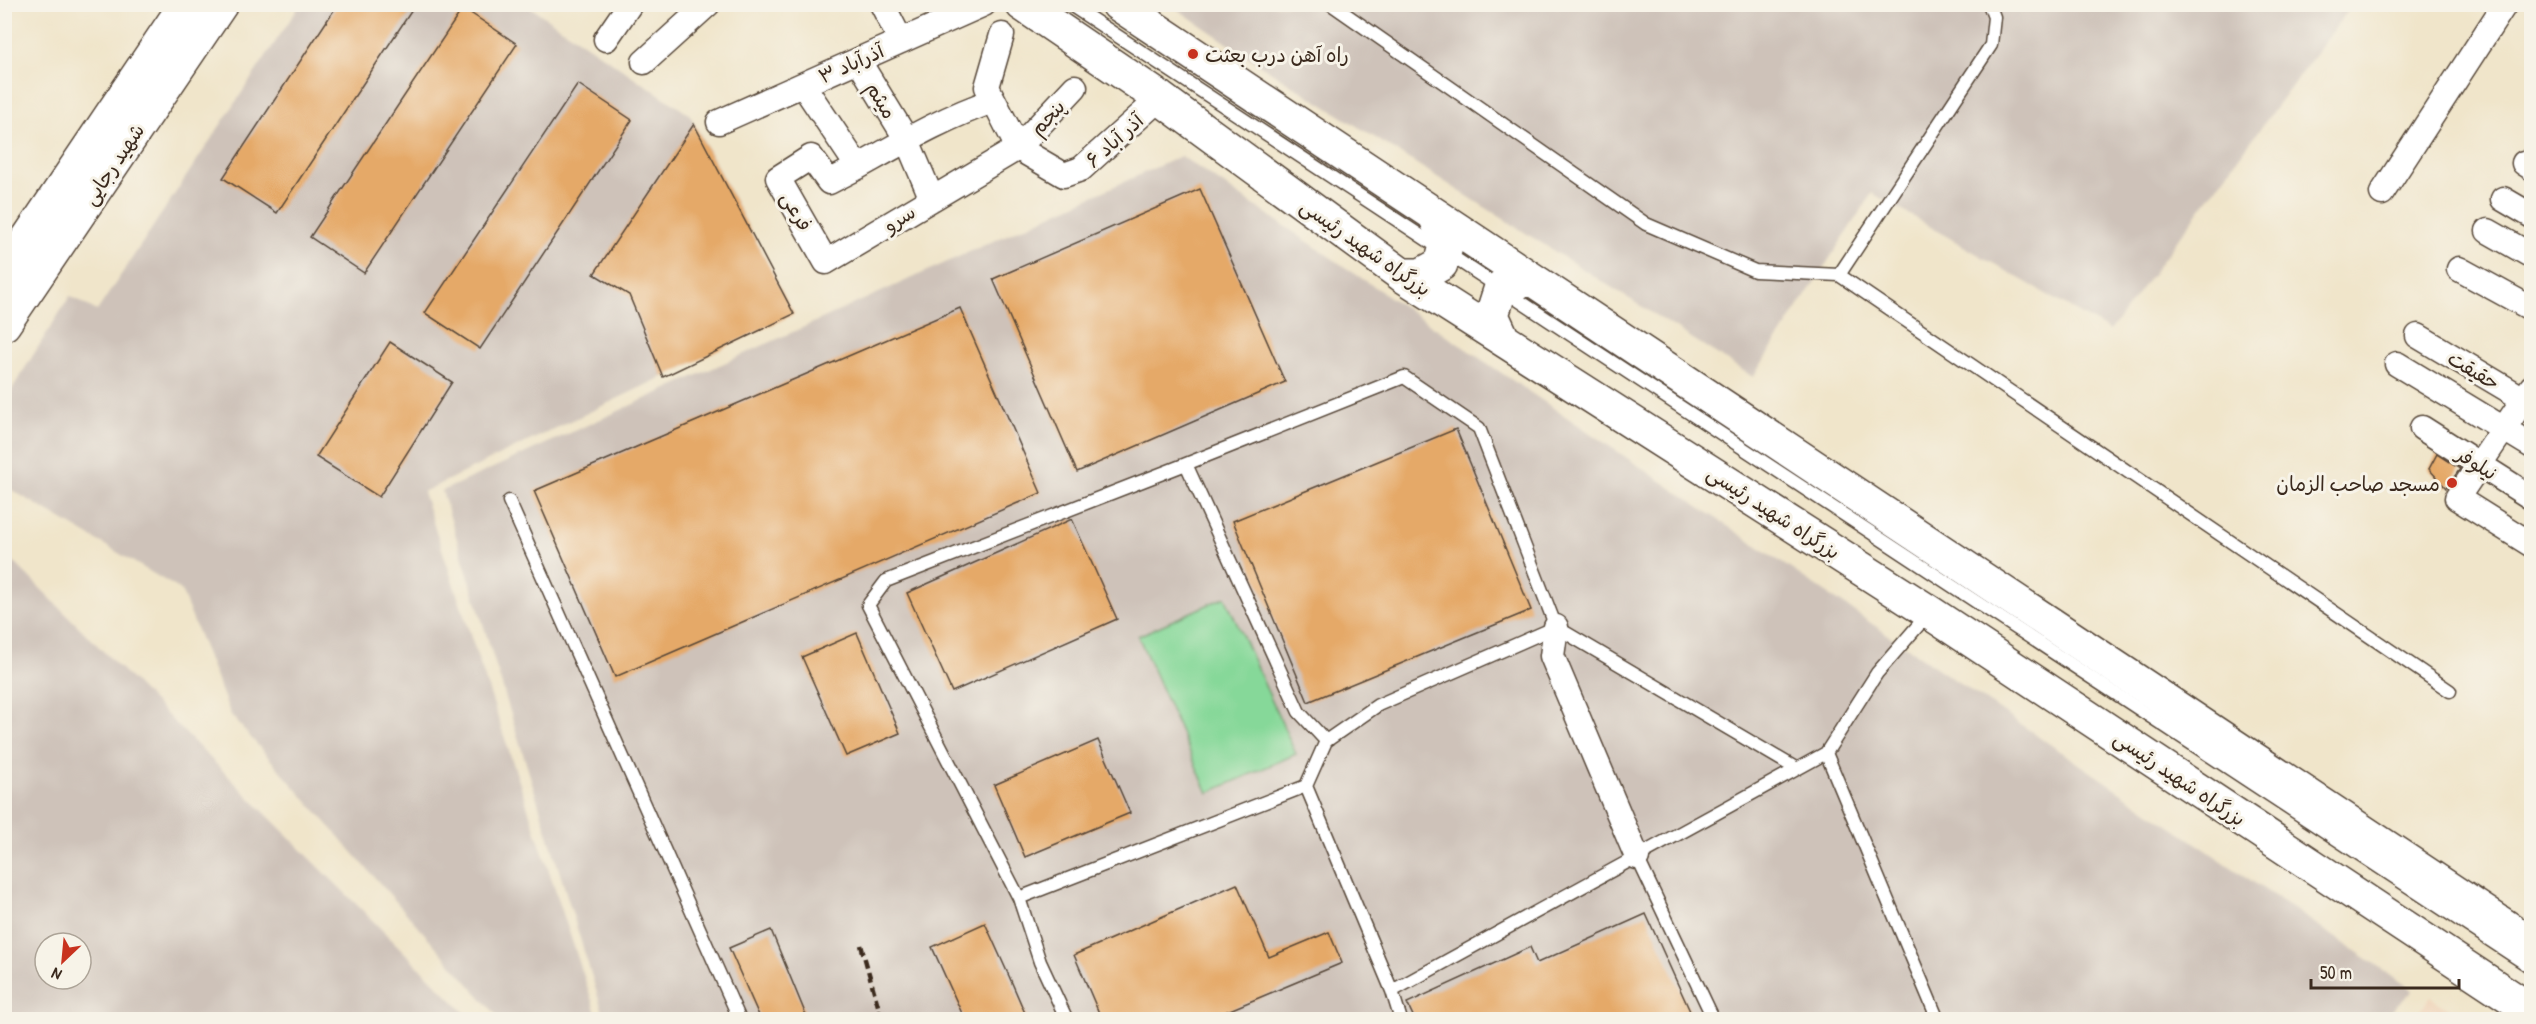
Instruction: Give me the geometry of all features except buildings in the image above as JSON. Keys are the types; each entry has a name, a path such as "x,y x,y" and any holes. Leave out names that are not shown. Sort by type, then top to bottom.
{"main road":[{"name":"شهید رجایی","path":"4,274 186,4"},
{"name":"شهید رجایی","path":"4,324 221,4"},
{"name":"بزرگراه شهید رئیسی","path":"1022,4 1160,98 1402,275 1929,612 2532,1011"},
{"path":"1118,4 2532,944"},
{"path":"1402,275 1421,275 1441,264 1447,243 1435,216"},
{"path":"1503,339 1492,315 1501,287 1530,280"}],"street":[{"path":"606,39 630,4"},
{"path":"644,62 708,4"},
{"path":"882,4 901,41"},
{"name":"۳ آذرآباد","path":"719,122 803,85 824,64 858,60 984,4"},
{"path":"2382,193 2505,4"},
{"path":"1002,35 987,87 1018,148"},
{"name":"میثم","path":"858,60 907,140 932,199"},
{"path":"803,85 858,167 960,112 993,101"},
{"name":"پنجم","path":"1018,148 1075,87"},
{"name":"آذر آباد ۶","path":"1018,148 1064,175 1081,170 1160,98"},
{"name":"سرو","path":"826,262 1018,148"},
{"name":"فرعی","path":"826,262 778,178 811,158 829,182 858,167"},
{"path":"2503,199 2532,216"},
{"path":"2487,231 2532,256"},
{"path":"2459,269 2532,309"},
{"name":"حقیقت","path":"2418,336 2529,397"},
{"path":"2397,364 2532,446"},
{"path":"2529,397 2503,429 2457,498 2532,545"},
{"name":"نیلوفر","path":"2422,428 2532,498"},
{"path":"1556,627 1552,656 1637,856"}],"lane":[{"path":"1069,4 2532,968"},
{"path":"1331,4 1646,224 1755,271 1839,275 2450,691"},
{"path":"1839,275 1991,45 1995,16 1989,4"},
{"path":"1067,1020 1040,962 1019,898 868,605 886,581 1404,378 1479,428 1556,627 1797,769"},
{"path":"1186,464 1299,712 1326,741"},
{"path":"509,501 740,1020"},
{"path":"1392,991 1826,753 1877,673 1929,612"},
{"path":"1019,898 1306,786 1326,741 1378,705 1556,627"},
{"path":"1826,753 1938,1020"},
{"path":"1306,786 1392,991 1401,1020"},
{"path":"1637,856 1714,1020"}],"shaded area":[{"path":"300,5 527,5 690,115 794,314 423,492 598,1019 500,1019 231,715 181,590 5,486 4,402 70,296 97,311"},
{"path":"1171,5 2352,5 2110,331 1872,193 1753,377 1254,61"},
{"path":"1181,156 2413,990 2382,1020 605,1019 442,491"},
{"path":"5,553 471,1019 5,1019"},
{"path":"2430,997 2464,1019 2415,1019"}],"green space":[{"path":"1225,597 1296,754 1208,793 1138,636"}],"railway":[{"path":"861,945 882,1020"}],"place":[{"name":"راه آهن درب بعثت","path":"1193,54"},
{"name":"مسجد صاحب الزمان","path":"2452,483"}]}
